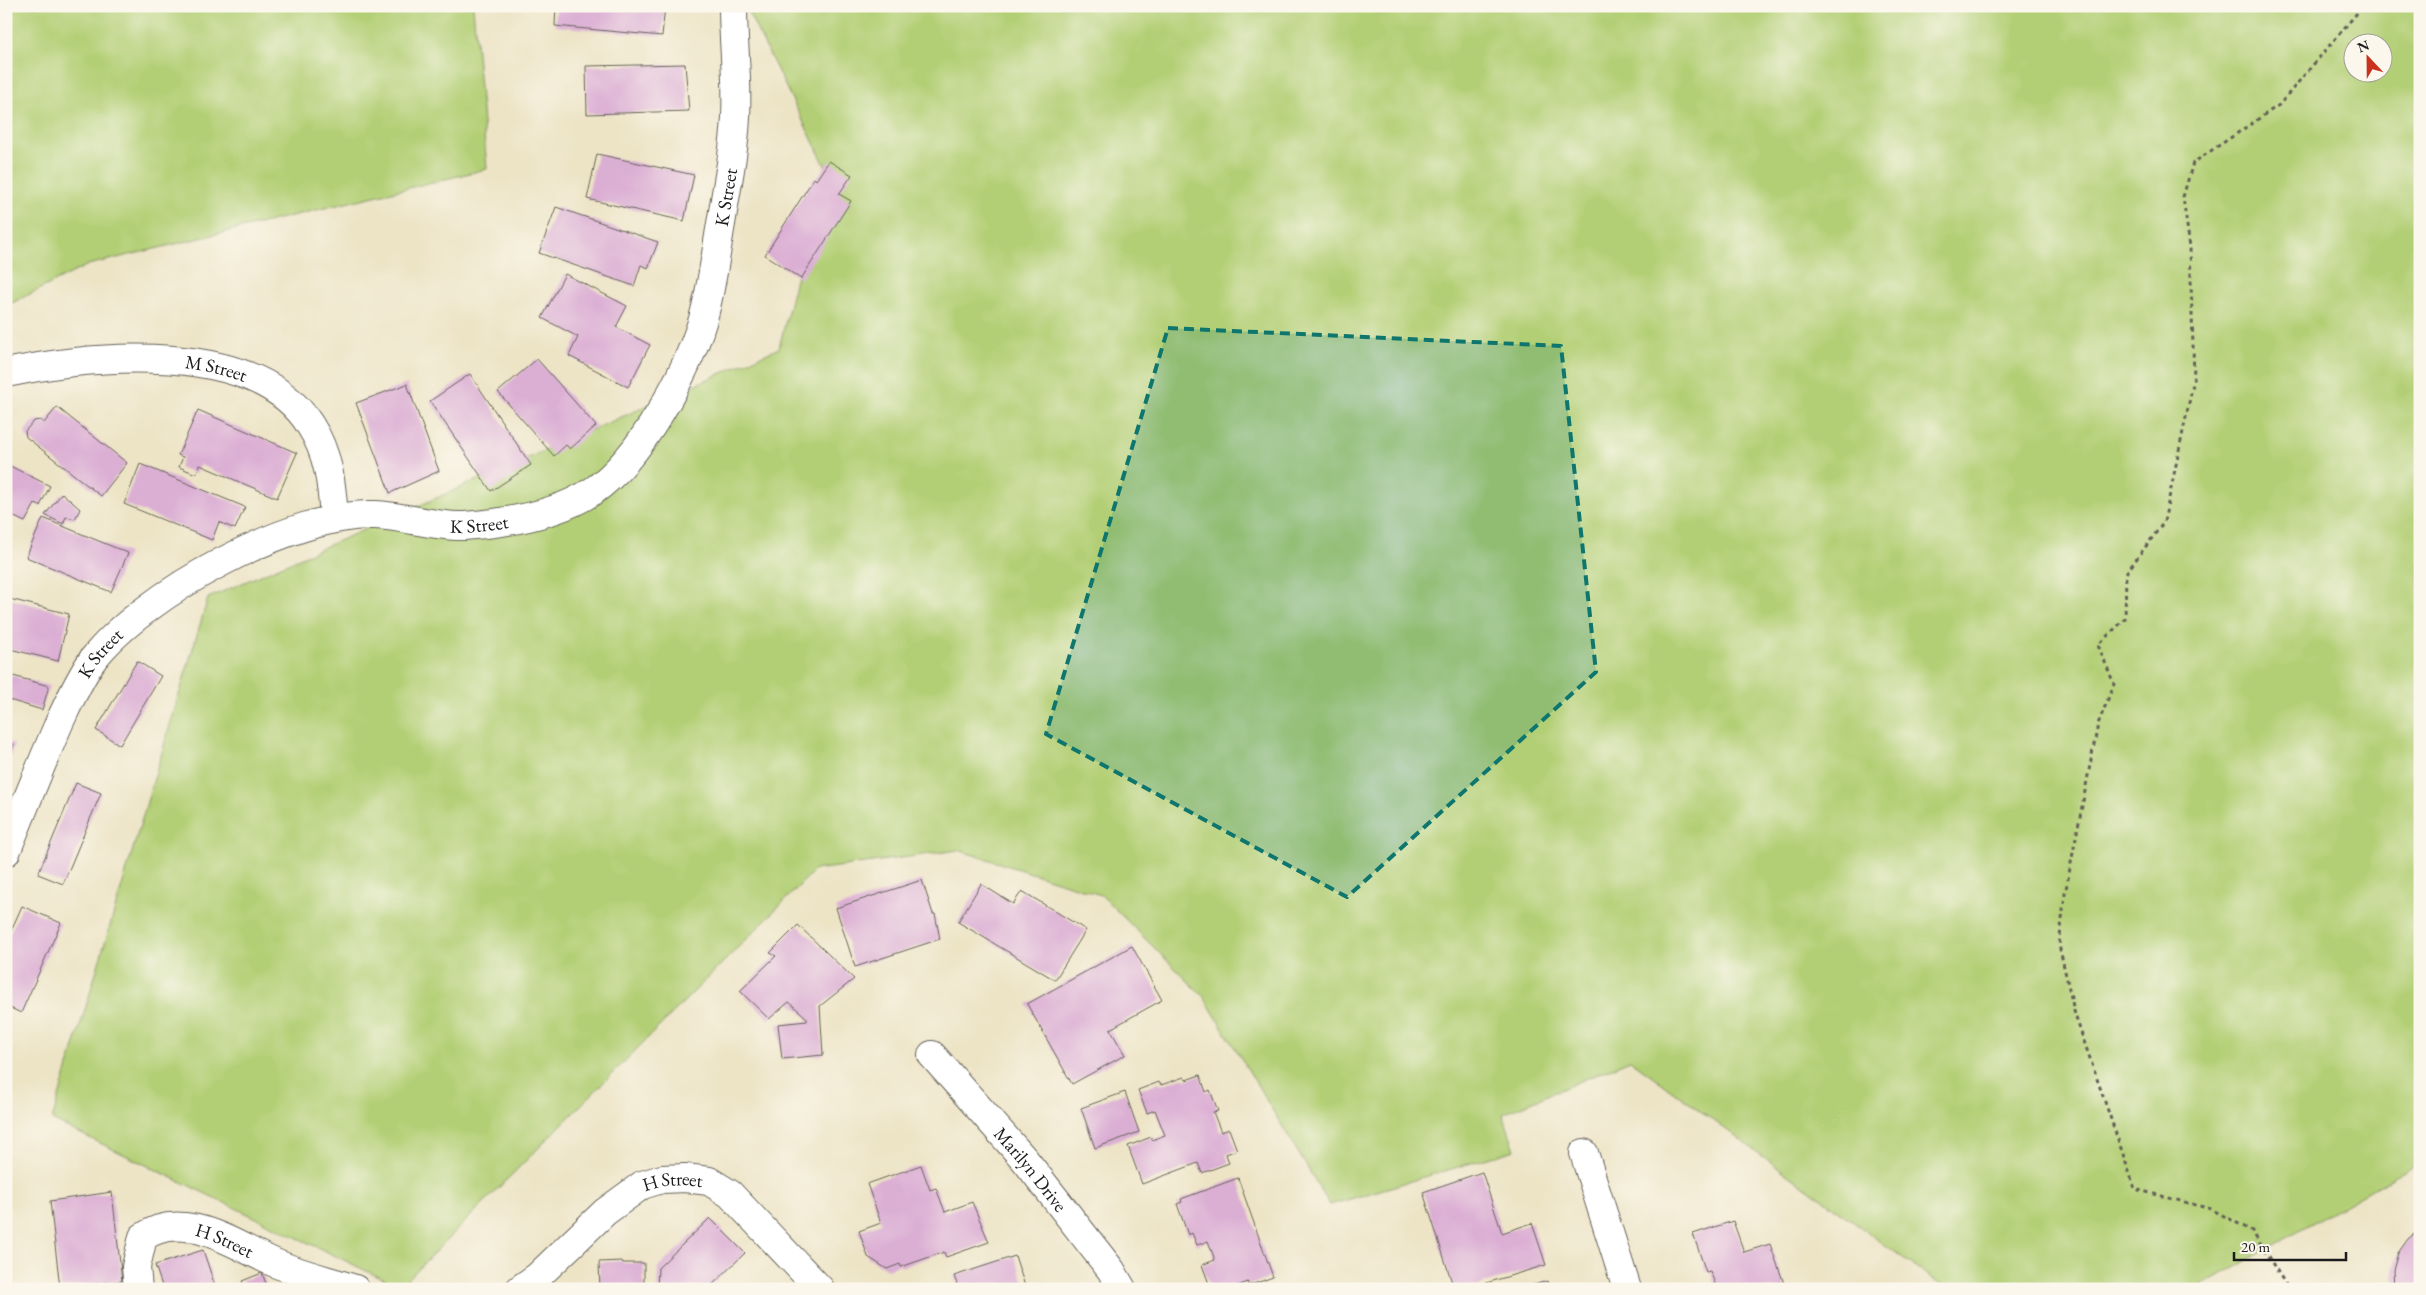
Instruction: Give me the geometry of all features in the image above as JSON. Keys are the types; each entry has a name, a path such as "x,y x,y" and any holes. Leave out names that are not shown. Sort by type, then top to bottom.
{"street":[{"name":"K Street","path":"6,852 70,700 93,660 116,634 141,613 206,572 285,534 334,519 375,515 437,525 460,526 515,519 552,510 574,502 594,491 627,460 654,422 676,382 691,352 703,318 728,181 736,116 733,6"},
{"name":"M Street","path":"6,373 49,364 119,358 164,359 233,369 258,380 276,390 294,405 321,444 331,479 334,519"},
{"name":"Marilyn Drive","path":"932,1055 1025,1160 1111,1270 1122,1289"},
{"path":"1584,1153 1627,1289"},
{"name":"H Street","path":"520,1289 538,1277 605,1212 642,1185 662,1179 685,1178 709,1181 730,1194 820,1289"},
{"name":"H Street","path":"138,1289 136,1266 143,1237 156,1228 171,1226 195,1229 217,1235 276,1264 355,1289"}],"path":[{"path":"2295,1289 2286,1285 2252,1231 2211,1209 2135,1189 2075,1015 2059,945 2066,894 2098,724 2114,684 2098,646 2125,619 2126,573 2164,522 2194,379 2190,247 2184,197 2193,163 2279,104 2363,6"}],"highlighted area":[{"path":"1168,328 1561,346 1596,672 1347,897 1046,734"}],"green space":[{"path":"6,6 473,6 487,169 88,265 6,306"},
{"path":"745,6 2420,6 2420,1162 2195,1289 1946,1289 1630,1060 1503,1114 1515,1150 1330,1205 1204,997 1101,895 958,850 815,870 400,1287 52,1120 208,598 779,348 813,211 829,173"}],"building":[{"path":"556,6 665,6 662,36 555,26"},
{"path":"685,64 689,111 587,114 586,66"},
{"path":"597,154 694,175 684,221 587,199"},
{"path":"829,161 852,175 839,194 851,201 801,279 765,255 814,178 816,180"},
{"path":"556,207 658,242 648,268 641,265 634,286 539,253"},
{"path":"565,274 627,306 616,327 650,345 628,387 569,356 578,337 542,318"},
{"path":"537,359 596,426 570,449 566,445 554,456 498,392"},
{"path":"470,374 531,465 491,491 430,401"},
{"path":"407,384 439,471 390,493 356,403"},
{"path":"57,407 127,463 101,496 26,437 25,431 34,421 40,420 44,423"},
{"path":"198,410 297,453 277,498 200,465 196,474 179,467 183,457 178,455"},
{"path":"6,464 50,486 40,506 35,504 25,522 6,513"},
{"path":"140,464 245,507 235,529 219,522 212,540 124,504"},
{"path":"62,493 80,509 75,519 66,517 63,524 45,515"},
{"path":"43,518 128,553 111,592 26,557"},
{"path":"6,598 69,614 58,661 6,648"},
{"path":"137,661 161,676 120,745 96,730"},
{"path":"6,674 49,686 42,710 6,699"},
{"path":"6,741 14,744 7,767 6,767"},
{"path":"76,783 101,793 63,884 38,874"},
{"path":"922,880 933,914 935,914 940,939 855,967 836,908"},
{"path":"981,884 1013,904 1022,891 1086,930 1055,980 958,922"},
{"path":"22,906 61,923 21,1013 6,1006 6,942"},
{"path":"798,925 854,979 820,1006 823,1055 782,1059 778,1024 807,1021 807,1018 789,1002 769,1019 740,991 776,956 770,953"},
{"path":"1132,946 1162,1000 1110,1029 1125,1055 1072,1084 1027,1004"},
{"path":"1200,1075 1206,1092 1210,1090 1218,1111 1213,1112 1221,1132 1229,1129 1237,1150 1226,1154 1229,1163 1202,1173 1198,1163 1142,1184 1128,1146 1151,1137 1152,1140 1165,1135 1155,1110 1147,1113 1138,1090 1159,1082 1161,1085 1184,1077 1186,1080"},
{"path":"1125,1092 1139,1132 1095,1148 1081,1108"},
{"path":"921,1165 930,1190 936,1188 945,1212 972,1202 989,1242 946,1257 944,1252 901,1267 900,1264 887,1269 868,1257 859,1231 881,1223 867,1184"},
{"path":"1482,1172 1502,1233 1532,1223 1546,1265 1475,1288 1474,1286 1454,1289 1423,1192"},
{"path":"1238,1178 1273,1277 1248,1286 1248,1282 1230,1289 1211,1289 1202,1265 1215,1260 1208,1241 1197,1245 1192,1233 1188,1235 1177,1204 1182,1202 1181,1199"},
{"path":"112,1192 122,1281 60,1288 50,1201"},
{"path":"710,1218 745,1253 708,1289 657,1289 658,1268"},
{"path":"1733,1221 1744,1252 1770,1244 1786,1289 1717,1289 1710,1271 1706,1272 1693,1234"},
{"path":"2420,1229 2420,1289 2394,1289 2393,1270 2398,1253 2408,1239"},
{"path":"203,1250 216,1289 163,1289 155,1265"},
{"path":"1015,1256 1026,1289 959,1289 954,1276"},
{"path":"622,1261 623,1263 644,1263 644,1289 600,1289 599,1262"},
{"path":"262,1273 268,1289 245,1289 242,1281"},
{"path":"1547,1281 1550,1289 1524,1289 1524,1288"}]}
